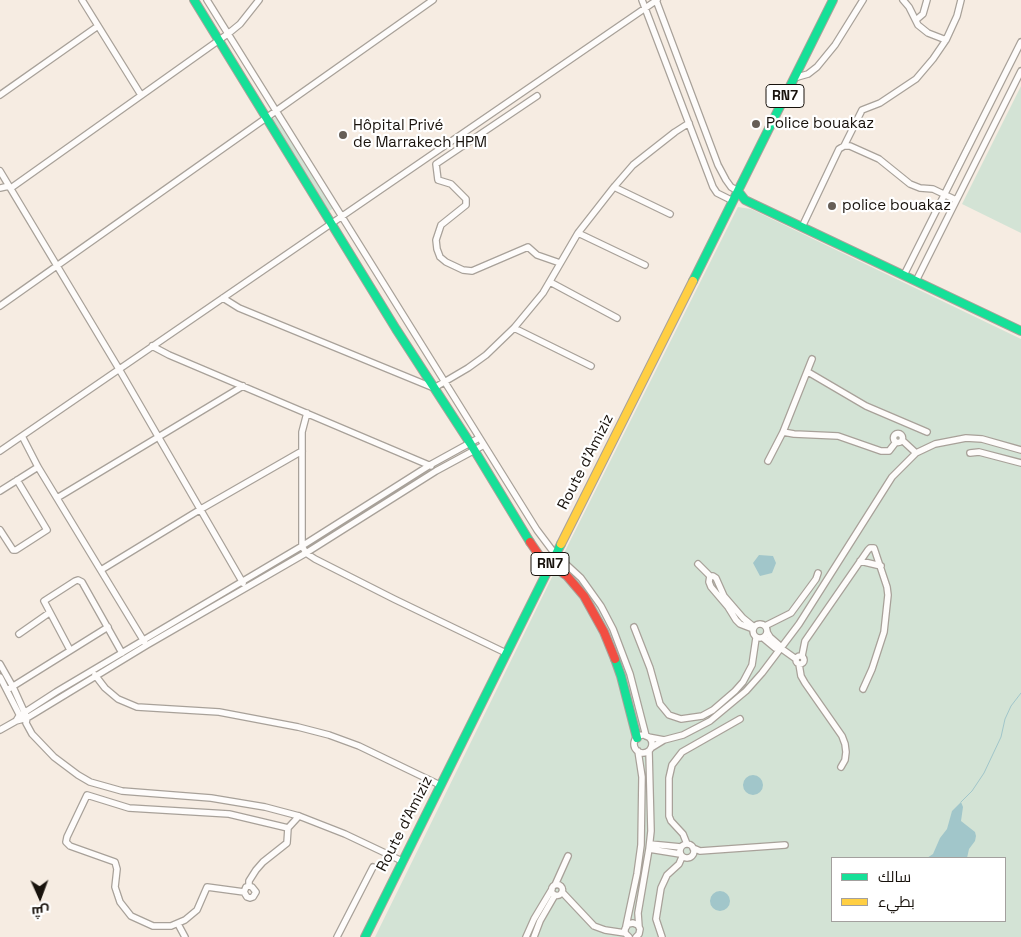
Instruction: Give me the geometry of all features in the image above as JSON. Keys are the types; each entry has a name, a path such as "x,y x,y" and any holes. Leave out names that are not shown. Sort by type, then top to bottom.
{"street":[{"path":"82,0 141,95"},
{"path":"194,0 396,329 472,446 536,552 576,585 597,618 621,676 637,738 634,746 638,751 642,777 641,845 627,933"},
{"path":"207,0 537,530 555,554 592,590 613,629 636,690 647,737 652,744 650,750 651,804 649,847 638,912 638,934"},
{"path":"0,188 10,187 229,33 240,24 259,0"},
{"path":"0,306 266,116 433,0"},
{"path":"642,0 713,187 717,194 733,201 745,200"},
{"path":"0,451 657,0 718,165 731,187 738,191 745,200 1021,331"},
{"name":"Route d'Amiziz","path":"365,937 833,0"},
{"path":"794,78 808,74 817,67 845,31 863,0"},
{"path":"902,0 909,7 918,24 928,33 946,40"},
{"path":"916,20 923,14 927,0"},
{"path":"802,226 839,149 844,146 862,110 880,103 916,79 946,40 957,16 961,0"},
{"path":"0,95 98,26"},
{"path":"904,275 1021,42"},
{"path":"916,281 1021,72"},
{"path":"537,96 436,164 438,180 451,184 466,199 466,205 441,225 436,240 437,249 440,256 446,262 463,270 472,271 528,247 537,255 560,263"},
{"path":"994,97 1006,102"},
{"path":"223,298 239,308 434,388 446,383 486,355 514,328 530,310 550,282 578,233 633,165 688,123"},
{"path":"844,146 850,146 878,159 910,184 920,188 933,189 956,200"},
{"path":"0,171 119,369 246,587"},
{"path":"614,188 670,214"},
{"path":"578,233 645,265"},
{"path":"550,282 617,318"},
{"path":"396,329 407,322"},
{"path":"514,328 591,366"},
{"path":"152,346 164,353 430,465 436,471"},
{"path":"768,461 783,432 812,359"},
{"path":"808,372 866,406 926,432"},
{"path":"57,498 243,386"},
{"path":"307,413 303,425 302,451 302,546 306,553 394,599 506,653"},
{"path":"783,432 838,436 881,451 889,451 900,439 904,423"},
{"path":"22,436 38,467 145,642"},
{"path":"94,673 122,653 306,553 436,471 472,446 479,438"},
{"path":"638,751 643,753 664,740 696,729 726,708 757,679 781,649 892,477 916,453 935,444 966,438 1021,450"},
{"path":"900,439 916,453"},
{"path":"0,730 302,546 430,465 472,446 484,444"},
{"path":"101,570 201,509 302,451"},
{"path":"970,453 979,452 1021,463"},
{"path":"0,491 38,467"},
{"path":"0,530 13,550 16,550 47,530 17,480"},
{"path":"841,767 845,760 846,752 842,736 804,683 799,660 805,641 872,547 876,550 888,595 884,632 872,669 863,689"},
{"path":"860,562 881,566"},
{"path":"634,627 650,668 660,704 669,715 681,719 702,716 735,691 743,682 752,665 756,638 752,633 753,628 724,596 716,578 710,576 698,564"},
{"path":"763,638 766,629 791,613 816,579 818,573"},
{"path":"70,650 44,603 45,599 78,580 82,582 122,653"},
{"path":"19,634 49,613"},
{"path":"753,628 761,624 781,649 799,660"},
{"path":"10,688 108,627"},
{"path":"756,638 763,638 775,648 781,649"},
{"path":"0,664 22,718 32,734 54,757 78,775 108,788 136,793 219,799 265,807 299,816 345,834 402,861"},
{"path":"94,673 105,688 118,699 137,708 219,712 298,726 359,746 440,785"},
{"path":"0,678 10,688"},
{"path":"695,851 687,844 683,834 669,816 669,778 672,765 682,752 740,719"},
{"path":"637,738 647,737 664,740"},
{"path":"244,892 207,887 196,910 185,920 171,926 153,926 132,916 123,908 116,894 117,869 115,862 70,846 66,842 67,837 87,796 129,808 229,814 288,828"},
{"path":"244,892 246,887 249,886 249,880 263,862 287,843 288,828 299,816"},
{"path":"649,847 681,847 687,844"},
{"path":"649,847 688,858 695,851 785,846"},
{"path":"662,936 656,919 661,888 667,874 679,864 681,847"},
{"path":"534,937 568,856"},
{"path":"337,937 373,867"},
{"path":"526,937 534,919 557,884 562,887 562,892 594,926 605,930 627,933"},
{"path":"244,892 250,898 255,895 255,889 249,886"},
{"path":"554,890 559,895 562,892"},
{"path":"627,933 633,923 638,934"},
{"path":"178,924 185,937"}],"green space":[{"path":"1021,86 1021,233 962,204"},
{"path":"278,116 334,208 329,211 272,119"},
{"path":"738,207 751,209 1021,339 1021,937 375,937 559,563"}],"water":[{"path":"759,555 773,556 776,563 772,573 760,576 753,563"},
{"path":"753,775 760,778 763,785 760,792 753,795 746,792 743,785 746,778"},
{"path":"961,802 963,807 961,821 975,832 975,841 969,849 967,857 928,857 933,854 940,838 947,829 952,811"},
{"path":"720,891 727,894 730,901 727,908 720,911 713,908 710,901 713,894"}],"waterway":[{"path":"961,802 972,791 984,773 1001,737 1005,719 1011,706 1021,693"}],"traffic: fast":[{"path":"194,0 396,329 470,443 530,542"},
{"path":"693,281 833,0"},
{"path":"738,191 745,200 1021,331"},
{"path":"365,937 561,544"},
{"path":"615,659 637,738"}],"traffic: slow":[{"path":"561,544 693,281"}],"traffic: jam":[{"path":"530,542 541,558 567,576 584,596 604,632 615,659"}],"place":[{"name":"Police bouakaz","path":"756,124"},
{"name":"Hôpital Privé de Marrakech HPM","path":"343,135"},
{"name":"police bouakaz","path":"832,206"}]}
